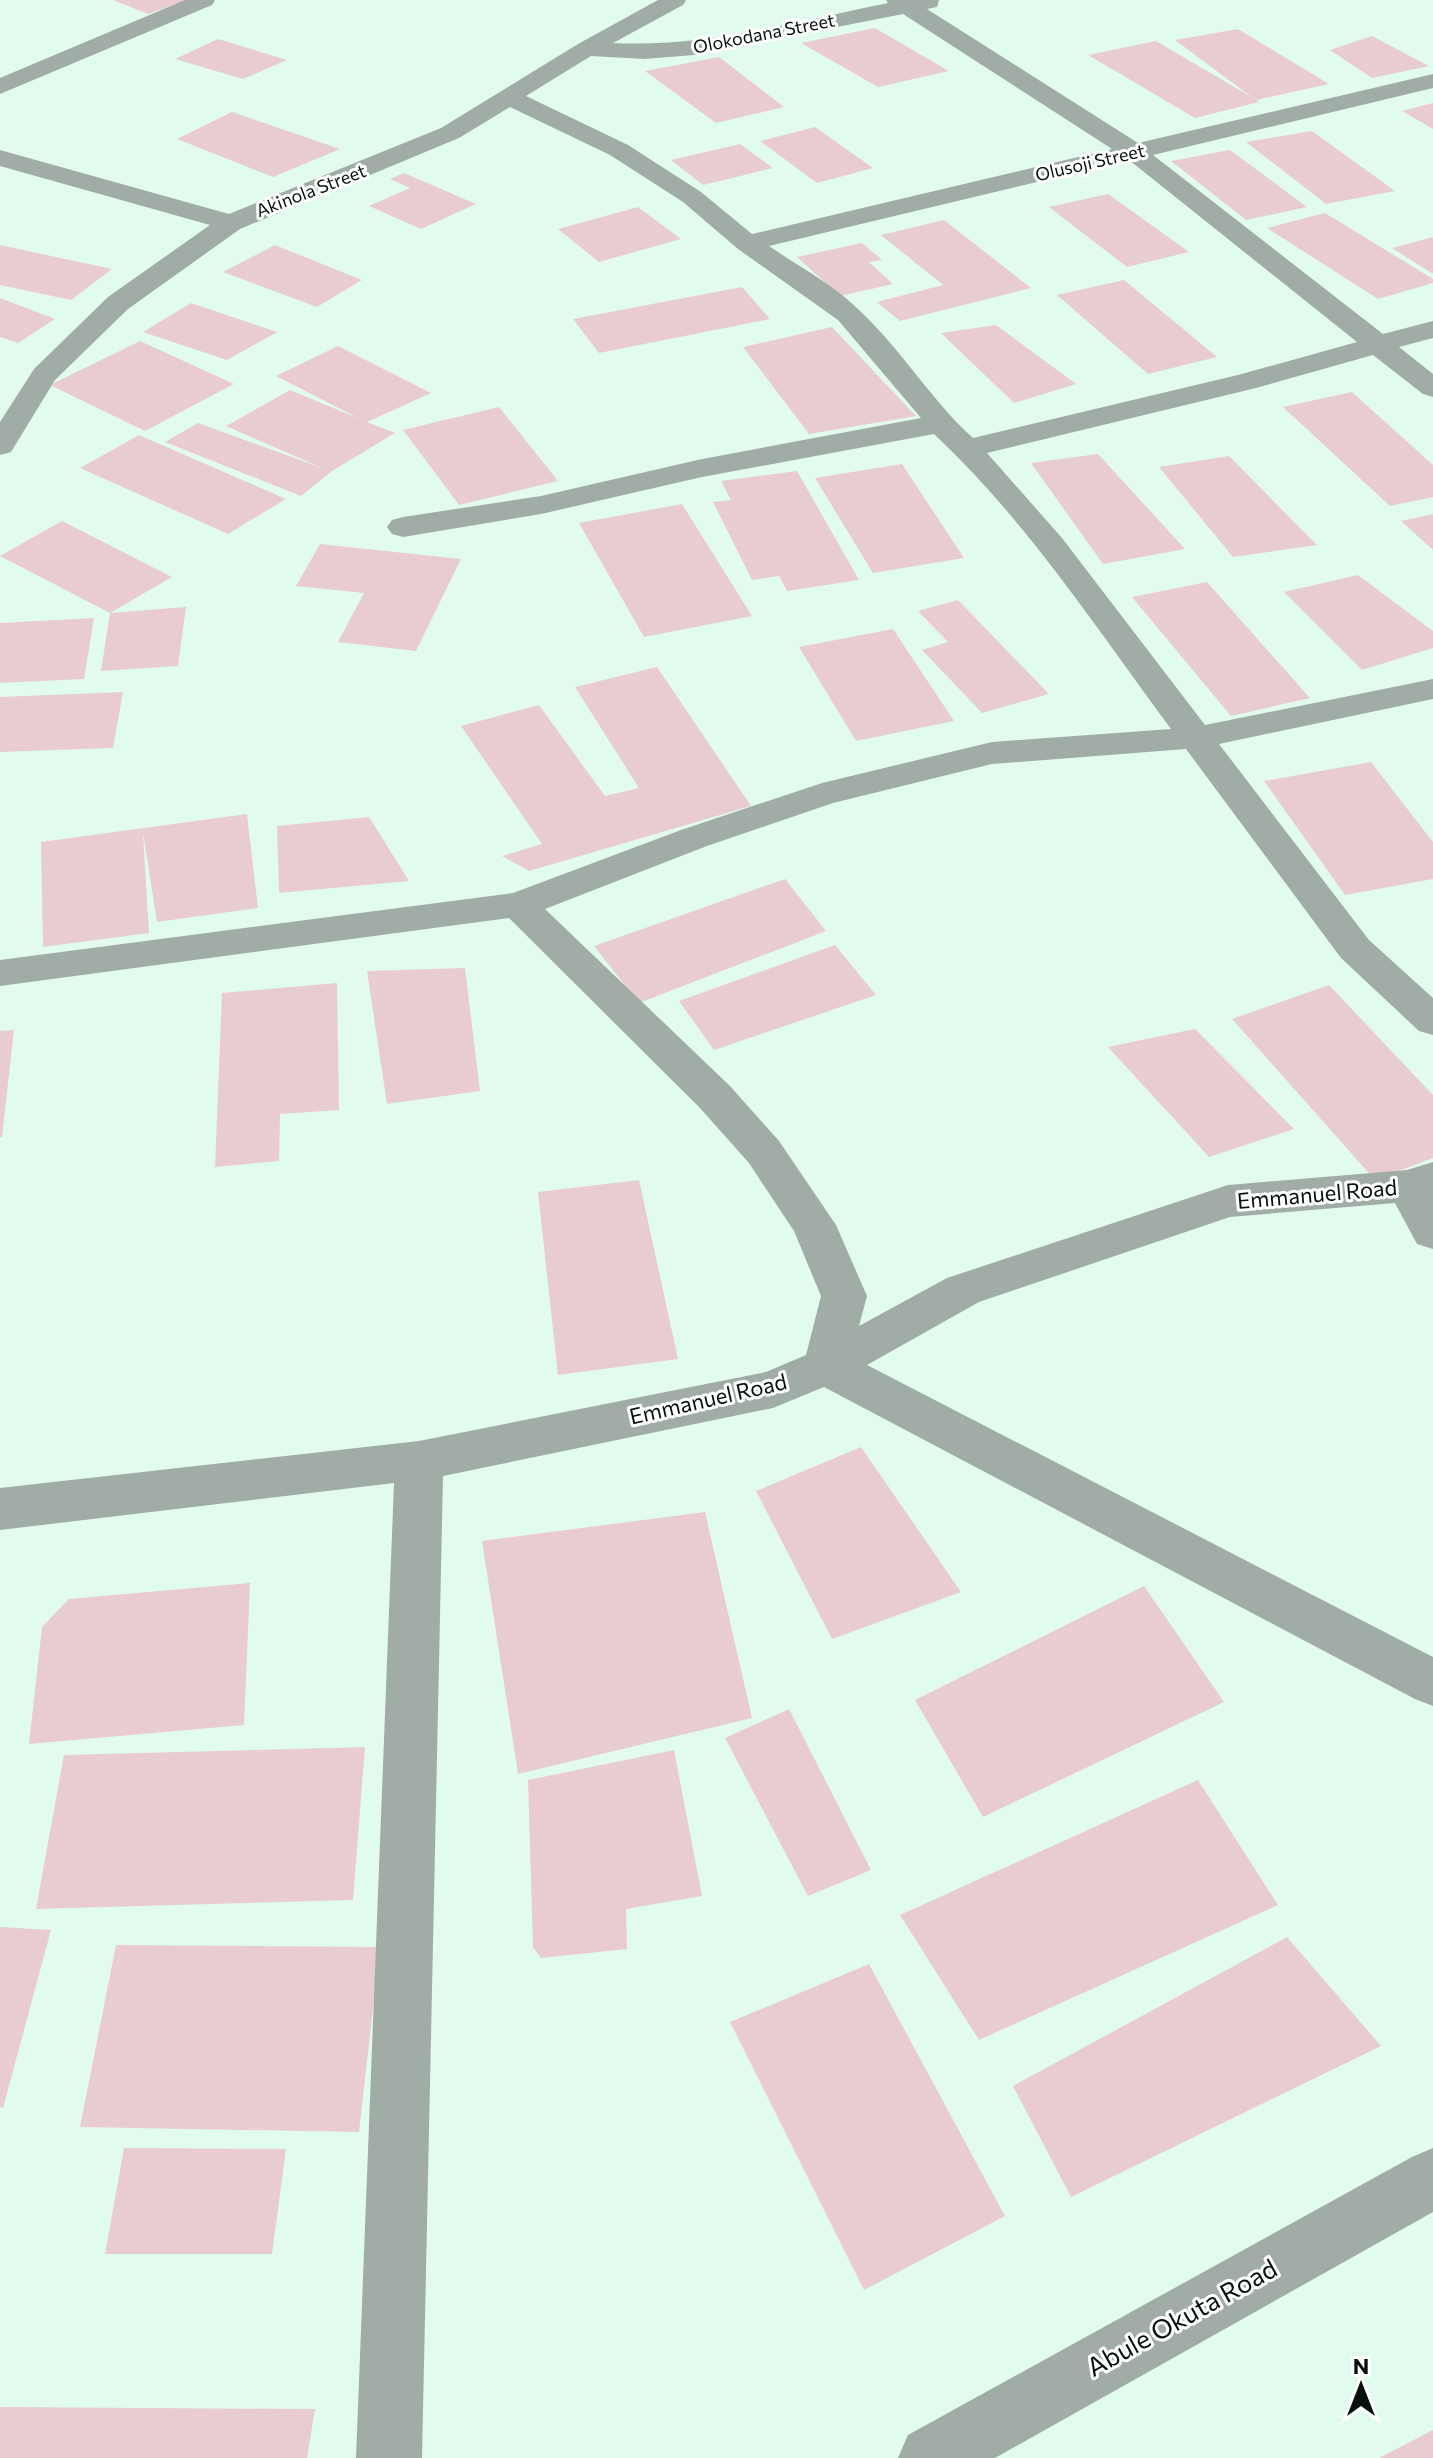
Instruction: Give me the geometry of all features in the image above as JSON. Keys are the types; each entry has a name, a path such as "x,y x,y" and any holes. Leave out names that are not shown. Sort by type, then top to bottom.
{"street":[{"path":"0,87 204,0"},
{"name":"Akinola Street","path":"0,446 44,375 118,303 231,223 450,133 586,49 675,0"},
{"name":"Olokodana Street","path":"586,49 644,52 694,48 902,3 940,0"},
{"path":"902,3 1134,152 1433,388"},
{"name":"Olusoji Street","path":"747,243 1433,81"},
{"path":"509,97 619,150 692,197 747,243 848,314 923,399 940,424 967,449 1051,545 1355,949 1433,1021"},
{"path":"0,158 231,223"},
{"path":"967,449 1246,382 1433,329"},
{"path":"403,527 541,505 702,468 940,424"},
{"path":"0,973 518,905 694,838 837,790 992,753 1196,738 1433,689"},
{"path":"518,905 715,1097 764,1152 814,1225 844,1296 826,1366 1433,1683"},
{"path":"1420,1182 1433,1232"},
{"name":"Emmanuel Road","path":"0,1509 419,1461 773,1389 826,1366 963,1290 1228,1201 1420,1182"},
{"path":"389,2458 419,1461"},
{"name":"Abule Okuta Road","path":"931,2458 1433,2178"}],"building":[{"path":"113,0 187,0 148,14"},
{"path":"875,28 949,71 878,87 801,43"},
{"path":"1238,29 1329,84 1256,100 1259,102 1195,118 1088,55 1156,41 1253,98 1175,40"},
{"path":"1372,36 1429,66 1372,78 1330,50"},
{"path":"218,39 287,60 243,79 175,59"},
{"path":"719,57 784,107 716,123 645,71"},
{"path":"1433,103 1433,129 1402,111"},
{"path":"232,112 340,149 273,177 177,139"},
{"path":"815,127 873,168 817,183 760,141"},
{"path":"1312,131 1395,191 1326,204 1246,142"},
{"path":"740,144 773,168 703,185 671,160"},
{"path":"1230,150 1307,207 1246,220 1171,161"},
{"path":"404,173 476,204 421,229 369,206 410,188 390,179"},
{"path":"1108,194 1189,252 1127,267 1049,207"},
{"path":"638,207 681,239 599,262 558,229"},
{"path":"1325,213 1433,279 1433,283 1378,299 1267,228"},
{"path":"944,220 1031,288 900,321 877,302 943,285 881,235"},
{"path":"1433,237 1433,274 1392,248"},
{"path":"862,243 882,260 869,262 893,284 840,296 797,257"},
{"path":"0,245 112,269 71,300 0,285"},
{"path":"275,245 362,280 317,307 223,272"},
{"path":"1124,280 1217,357 1148,374 1057,295"},
{"path":"742,287 770,319 599,353 573,319"},
{"path":"0,298 55,319 18,343 0,337"},
{"path":"191,303 277,332 227,360 143,332"},
{"path":"996,325 1076,384 1014,403 941,333"},
{"path":"832,327 916,416 809,434 743,347"},
{"path":"140,341 234,384 145,431 50,385"},
{"path":"338,346 431,393 367,422 395,433 332,471 301,496 165,442 198,423 322,468 226,426 290,390 360,419 276,376"},
{"path":"1352,392 1433,465 1433,497 1390,506 1283,407"},
{"path":"499,407 558,481 459,505 403,430"},
{"path":"139,435 286,499 228,534 80,468"},
{"path":"1098,454 1185,549 1103,564 1031,463"},
{"path":"1229,456 1317,545 1233,557 1159,467"},
{"path":"902,464 964,558 873,573 815,478"},
{"path":"797,471 859,580 787,591 779,576 752,580 713,502 731,500 721,481"},
{"path":"682,504 752,616 644,637 579,523"},
{"path":"1433,514 1433,550 1401,521"},
{"path":"62,521 172,577 110,613 0,556"},
{"path":"320,544 461,559 416,651 338,642 364,593 296,586"},
{"path":"1358,575 1433,631 1433,648 1362,670 1284,592"},
{"path":"1207,582 1310,698 1231,716 1132,597"},
{"path":"958,600 1049,694 982,713 922,650 948,642 918,611"},
{"path":"186,607 178,666 101,671 110,613"},
{"path":"94,618 84,679 0,683 0,623"},
{"path":"893,629 954,721 856,741 799,647"},
{"path":"657,667 751,806 529,871 502,856 542,844 461,726 539,705 605,796 639,788 575,687"},
{"path":"123,692 113,748 0,752 0,697"},
{"path":"1371,762 1433,842 1433,879 1345,895 1264,781"},
{"path":"247,814 258,908 157,922 143,833 149,933 43,947 41,842"},
{"path":"369,817 409,881 279,893 277,826"},
{"path":"785,879 826,931 639,1003 594,946"},
{"path":"835,945 876,995 714,1050 679,1001"},
{"path":"465,968 480,1091 387,1104 367,971"},
{"path":"337,983 339,1110 280,1114 279,1161 215,1167 222,993"},
{"path":"1329,985 1433,1095 1433,1158 1375,1180 1232,1019"},
{"path":"1195,1029 1294,1129 1209,1157 1108,1047"},
{"path":"14,1030 2,1137 0,1137 0,1031"},
{"path":"639,1180 678,1359 558,1375 538,1192"},
{"path":"861,1447 961,1592 832,1639 756,1491"},
{"path":"705,1512 752,1718 518,1774 482,1541"},
{"path":"250,1583 244,1725 29,1744 42,1627 69,1599"},
{"path":"1144,1586 1224,1702 983,1817 915,1700"},
{"path":"789,1709 871,1870 808,1896 725,1738"},
{"path":"365,1747 353,1900 36,1909 64,1755"},
{"path":"674,1750 702,1896 626,1909 627,1949 541,1958 533,1947 528,1780"},
{"path":"1198,1780 1278,1905 979,2040 900,1915"},
{"path":"0,1927 51,1930 3,2108 0,2107"},
{"path":"1287,1937 1381,2046 1071,2197 1013,2086"},
{"path":"116,1945 380,1947 359,2132 80,2127"},
{"path":"869,1964 1005,2216 864,2290 730,2022"},
{"path":"124,2148 286,2149 272,2254 105,2254"},
{"path":"0,2407 315,2409 307,2458 0,2458"},
{"path":"1433,2430 1433,2458 1379,2458"}]}
